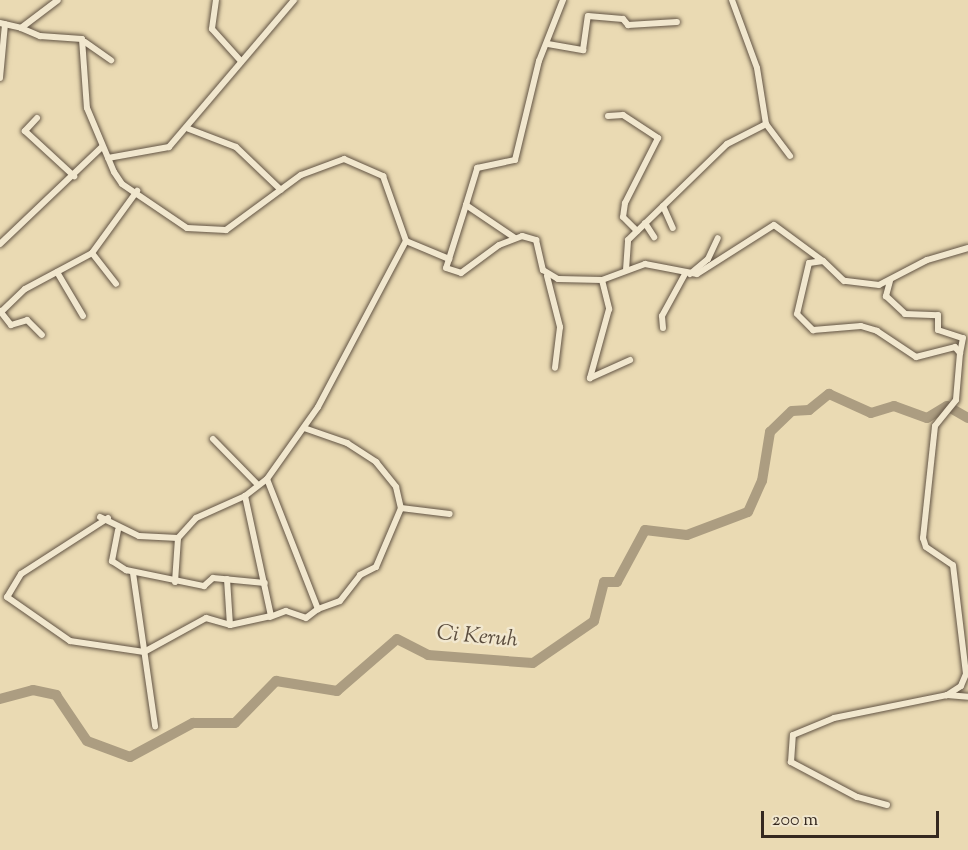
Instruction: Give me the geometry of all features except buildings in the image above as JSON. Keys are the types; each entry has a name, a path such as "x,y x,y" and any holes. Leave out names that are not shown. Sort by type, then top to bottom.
{"street":[{"path":"21,28 58,0"},
{"path":"216,0 212,28 240,60"},
{"path":"108,158 139,149 164,150 189,129 240,60 294,0"},
{"path":"515,238 461,273 446,268 477,168 515,160 563,0"},
{"path":"732,0 759,74 765,124 790,156"},
{"path":"548,44 583,50 588,16 622,19 628,25 676,22"},
{"path":"0,78 3,23 84,42 111,60"},
{"path":"84,42 85,99 102,147 122,184 137,191 187,228 209,231 234,225 301,175 340,159 378,171 406,241 448,259"},
{"path":"608,116 623,115 658,138 623,210 628,225 637,231"},
{"path":"37,118 25,131 74,176"},
{"path":"626,270 625,245 637,231 727,144 765,124"},
{"path":"189,129 236,147 281,190"},
{"path":"0,244 102,147"},
{"path":"42,335 27,320 11,325 0,311 24,290 92,253 137,191"},
{"path":"466,205 515,238 536,240 560,327 555,368"},
{"path":"663,206 673,228"},
{"path":"645,223 654,237"},
{"path":"547,276 602,280 626,270 654,265 687,274 771,225 850,283 890,280 927,260 968,248"},
{"path":"663,328 662,316 687,274 708,259 718,238"},
{"path":"175,582 178,538 196,518 245,496 257,484 267,479 304,428 406,241"},
{"path":"92,253 116,284"},
{"path":"823,261 806,267 797,314 809,328 861,326 916,357 955,347 960,353"},
{"path":"57,272 83,316"},
{"path":"602,280 609,309 590,378 630,360"},
{"path":"890,280 886,296 905,314 938,315 938,330 963,338 950,409 935,426 923,538 926,547 953,566 961,601 966,674 961,686 947,695"},
{"path":"7,597 70,641 144,652 206,618 230,625 270,617 286,611 306,618 318,609 340,600 360,575 376,567 401,508 396,487 376,462 347,443 304,428"},
{"path":"213,439 230,462 257,484"},
{"path":"267,479 318,609"},
{"path":"245,496 265,583 270,617"},
{"path":"401,508 450,514"},
{"path":"0,601 7,597 21,574 104,518 118,530 178,538"},
{"path":"118,530 112,561 133,573 175,582 204,585 213,578 265,583"},
{"path":"133,573 155,726"},
{"path":"227,579 230,625"},
{"path":"887,805 857,797 791,762 793,735 834,718 947,695 968,697"}],"waterway":[{"name":"Ci Keruh","path":"0,699 33,690 56,695 87,741 130,757 193,723 235,723 276,681 337,691 397,639 428,655 533,663 594,621 604,582 617,582 645,530 687,535 748,512 762,481 770,432 792,411 809,410 829,394 871,413 894,406 927,418 947,406 968,418"}]}
